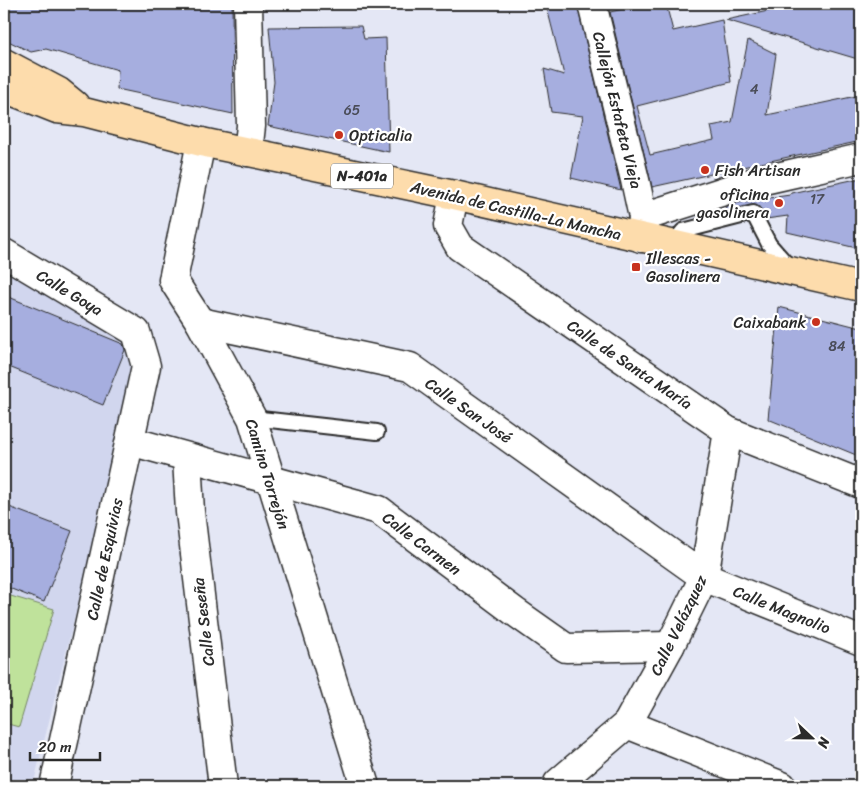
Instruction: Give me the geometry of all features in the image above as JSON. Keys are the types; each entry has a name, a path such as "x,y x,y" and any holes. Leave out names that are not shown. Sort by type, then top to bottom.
{"main road":[{"name":"Avenida de Castilla-La Mancha","path":"4,63 59,92 84,112"},
{"name":"Avenida de Castilla-La Mancha","path":"4,88 57,109 84,112 201,142 454,196 642,227 672,245 861,287"}],"street":[{"path":"248,4 251,126 248,152"},
{"name":"Callejón Estafeta Vieja","path":"592,4 642,227"},
{"name":"Camino Torrejón","path":"201,142 173,280 200,322 252,418 365,786"},
{"path":"642,227 746,184 861,158"},
{"name":"Calle de Santa María","path":"454,196 448,226 460,246 728,431 861,484"},
{"name":"Calle Goya","path":"4,253 136,332"},
{"name":"Calle San José","path":"200,322 410,368 704,577"},
{"name":"Calle de Esquivias","path":"54,786 146,366 136,332"},
{"name":"Calle Velázquez","path":"558,785 627,724 670,646 704,577 728,431"},
{"name":"Calle Carmen","path":"130,441 379,510 514,612 566,648 670,646"},
{"name":"Calle Seseña","path":"187,458 190,512 223,786"},
{"name":"Calle Magnolio","path":"704,577 861,641"},
{"path":"627,724 782,786"}],"lane":[{"path":"672,245 683,231 753,214 769,244 793,271"},
{"path":"252,418 377,432"}],"shaded area":[{"path":"4,270 127,341 136,368 33,786 4,786"}],"green space":[{"path":"4,594 54,609 19,727 4,723"}],"building":[{"path":"4,4 232,4 233,114 117,89 118,70 46,49 31,52 4,39"},
{"path":"546,4 577,4 621,190 571,178 583,116 551,112 544,69 564,75"},
{"path":"631,4 666,4 673,31 722,20 731,82 637,106 650,155 714,140 711,126 732,122 748,40 776,54 767,115 861,95 861,141 652,187 610,12 632,7"},
{"path":"801,4 861,4 861,60 726,20"},
{"path":"361,26 364,39 386,38 389,152 268,126 274,82 269,27"},
{"path":"861,178 861,249 787,232 788,216 766,219 761,209 755,205 726,211 725,207 741,202 790,195 791,193"},
{"path":"4,295 123,344 125,350 103,405 4,365"},
{"path":"779,307 861,328 861,457 768,419"},
{"path":"4,505 72,531 44,602 4,586"}],"place":[{"name":"Opticalia","path":"339,135"},
{"name":"Fish Artisan","path":"705,170"},
{"name":"oficina gasolinera","path":"779,203"},
{"name":"Illescas - Gasolinera","path":"636,267"},
{"name":"Caixabank","path":"816,322"}]}
